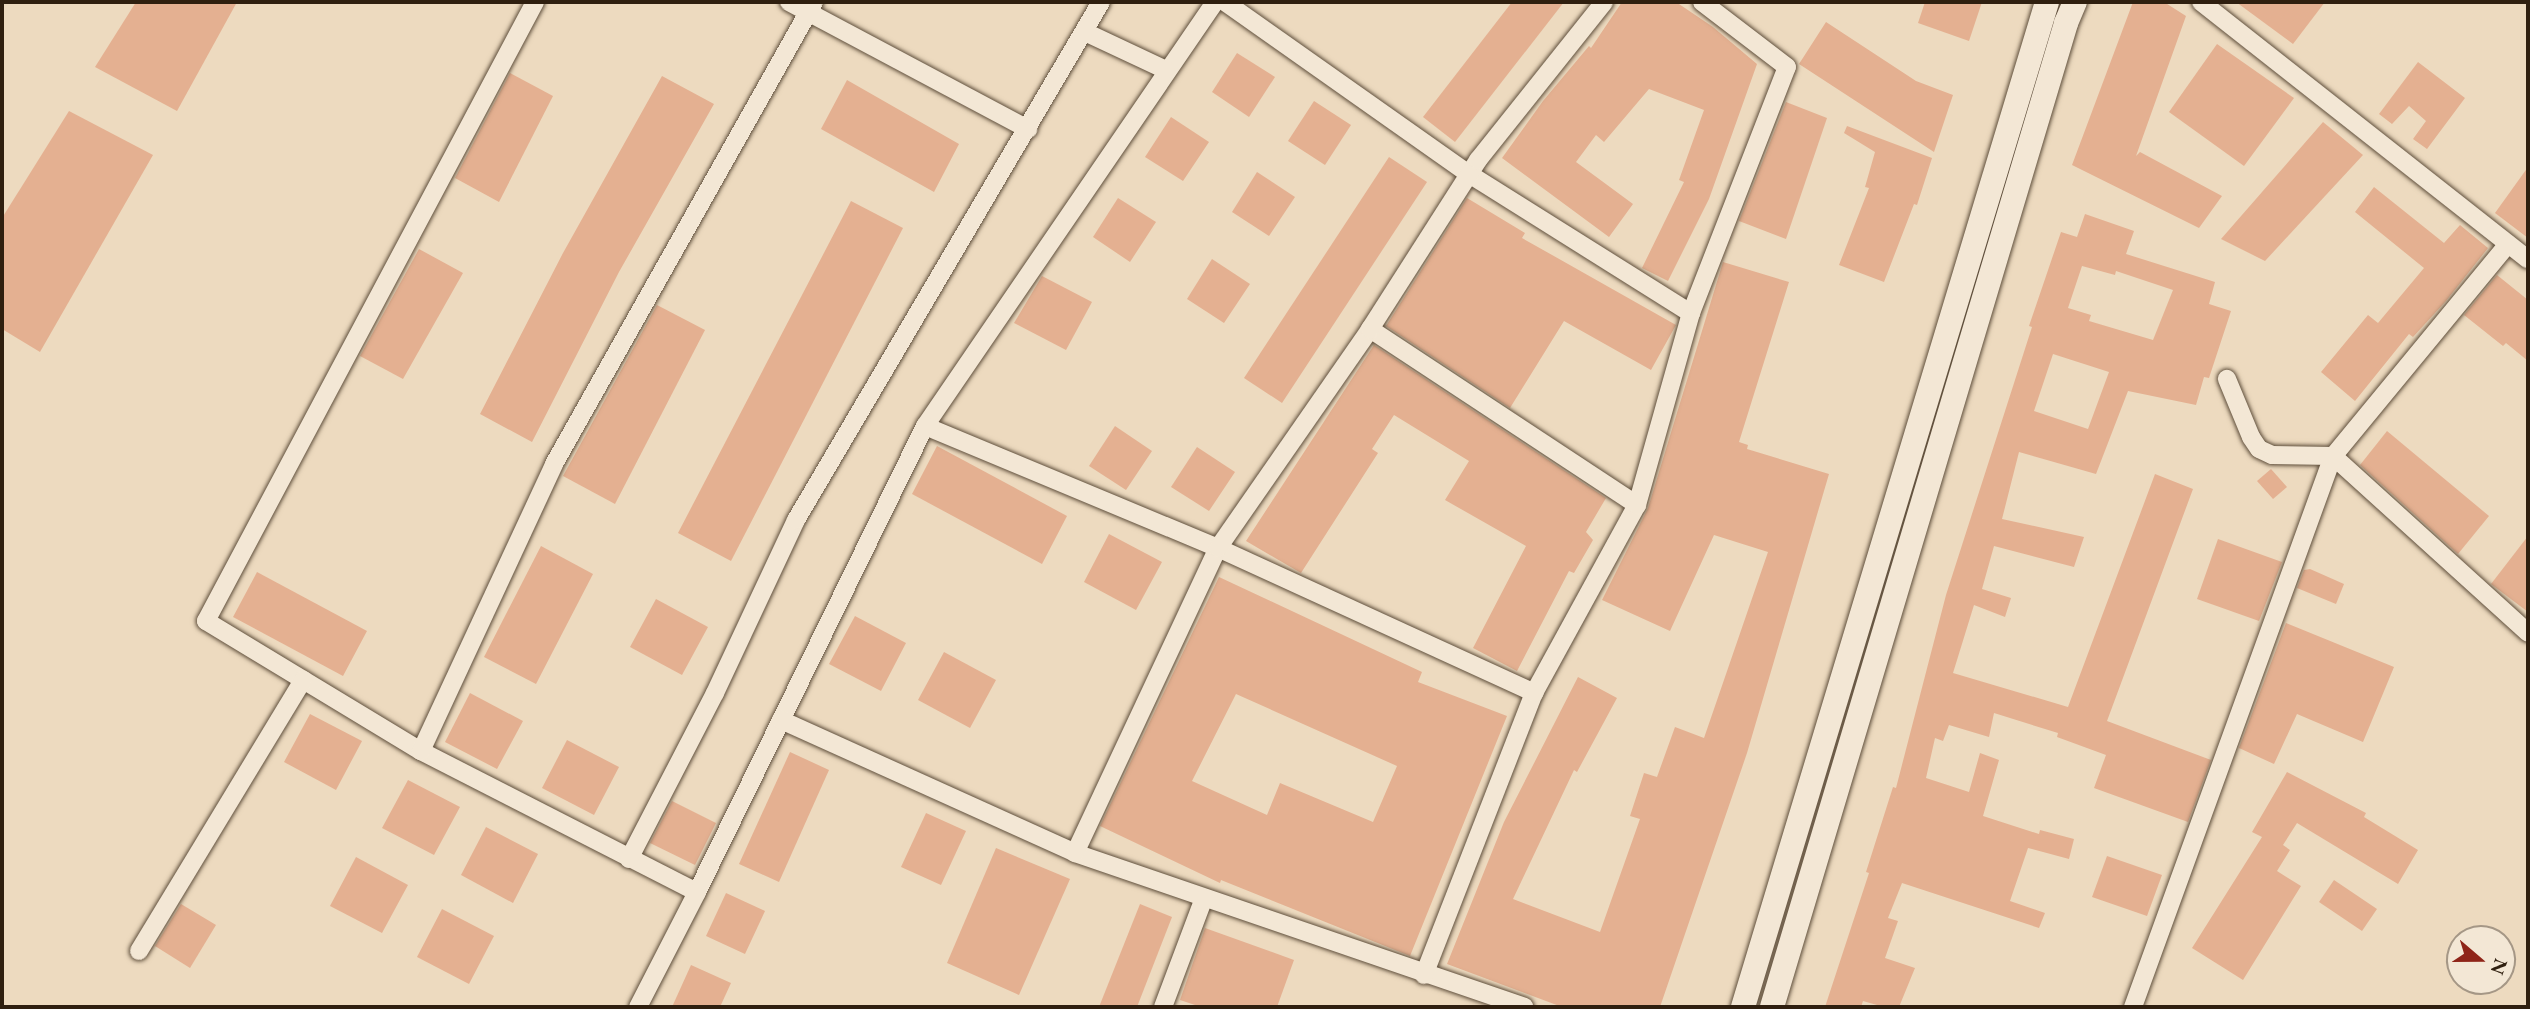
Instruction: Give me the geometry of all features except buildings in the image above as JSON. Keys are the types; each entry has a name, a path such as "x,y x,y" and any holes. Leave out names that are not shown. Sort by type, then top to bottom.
{"main road":[{"path":"1743,1007 2047,2"},
{"path":"1772,1007 2062,37 2075,2"}],"street":[{"path":"535,2 206,621 421,751 697,892"},
{"path":"789,2 811,7 1028,129"},
{"path":"629,859 715,693 796,520 1101,2"},
{"path":"638,1007 925,426 1215,2"},
{"path":"1225,2 1469,174 1691,313"},
{"path":"1075,853 1218,548 1370,329 1469,174 1604,2"},
{"path":"1424,975 1534,693 1637,505 1691,313 1787,67 1702,2"},
{"path":"2201,2 2528,259"},
{"path":"421,751 554,464 811,7"},
{"path":"1085,32 1166,70"},
{"path":"2133,1007 2333,456 2508,244"},
{"path":"1370,329 1637,505"},
{"path":"2227,379 2251,437 2259,449 2272,455 2333,456 2528,632"},
{"path":"925,426 1218,548 1534,693"},
{"path":"139,951 303,680"},
{"path":"781,720 1075,853 1424,975 1476,999 1524,1007"},
{"path":"1163,1007 1204,898"}]}
